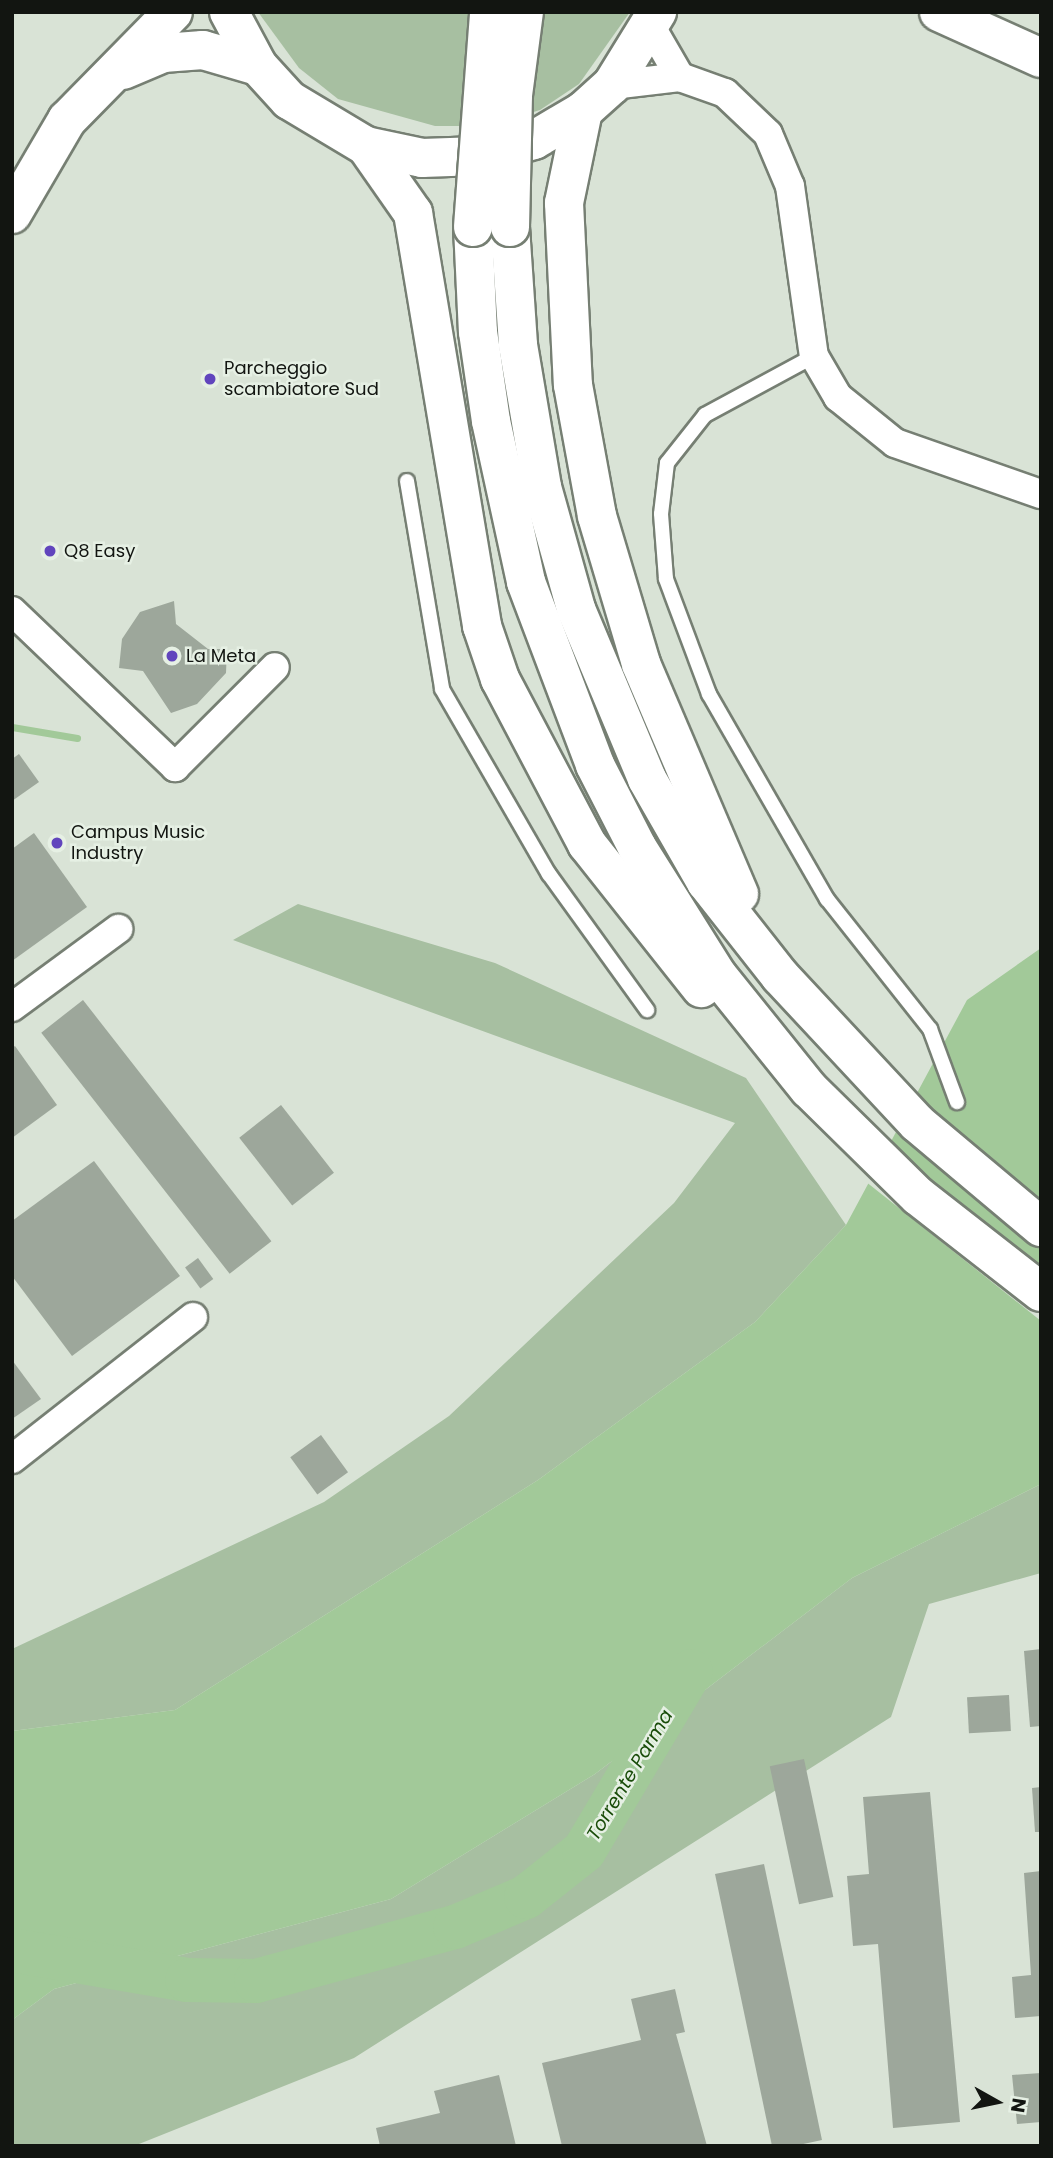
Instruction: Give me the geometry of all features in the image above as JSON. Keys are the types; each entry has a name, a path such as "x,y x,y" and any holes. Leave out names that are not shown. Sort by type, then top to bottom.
{"main road":[{"path":"12,214 66,120 173,12"},
{"path":"229,12 258,66 316,120 366,145 422,158 479,156 534,140 583,111 612,85 654,20"},
{"path":"489,12 491,227 527,412 581,622 648,779 706,882 860,1065 891,1098 1041,1227"},
{"path":"524,12 478,332 496,448 526,582 558,676 595,765 680,919 809,1088 853,1136 938,1212 1041,1292"},
{"path":"939,12 1041,58"},
{"path":"115,73 163,53 203,50 258,66"},
{"path":"583,111 564,204 573,386 597,516 641,664 733,885 860,1065"},
{"path":"366,145 413,213 479,614 500,679 545,774 642,921 767,1063 809,1088"}],"street":[{"path":"654,20 680,77"},
{"path":"612,85 680,77 725,93 768,134 790,186 814,356 838,397 895,443 1041,494"},
{"path":"12,611 23,627 175,767 275,667"},
{"path":"12,1007 118,929"},
{"path":"12,1459 193,1317"}],"lane":[{"path":"814,356 705,415 667,463 661,514 666,579 709,694 827,898 930,1029 957,1102"},
{"path":"407,481 442,689 549,874 647,1010"}],"shaded area":[{"path":"258,12 630,12 579,84 540,110 487,126 435,126 338,99 299,68"},
{"path":"298,904 495,963 746,1078 846,1225 755,1322 538,1480 175,1710 12,1731 12,1649 324,1502 449,1416 674,1203 735,1123 233,940"},
{"path":"1041,948 1041,1484 852,1578 595,1774 391,1899 54,1989 12,2020 12,1731 175,1710 538,1480 755,1322 846,1225 967,1000"},
{"path":"1041,1484 1041,1573 929,1604 891,1717 354,2058 134,2146 12,2146 12,2020 54,1989 391,1899 595,1774 852,1578"}],"pier":[{"path":"886,1143 1041,1271 1041,1321 865,1181"}],"building":[{"path":"174,601 176,624 208,649 227,649 226,673 197,704 171,713 143,671 119,668 122,639 140,612"},
{"path":"19,754 39,782 12,801 12,759"},
{"path":"34,833 87,907 12,961 12,849"},
{"path":"83,1000 271,1241 230,1274 41,1033"},
{"path":"15,1046 57,1105 12,1138 12,1048"},
{"path":"281,1105 334,1173 292,1205 239,1138"},
{"path":"94,1161 180,1276 72,1356 12,1276 12,1221"},
{"path":"198,1258 213,1279 200,1288 185,1267"},
{"path":"12,1360 41,1399 12,1419"},
{"path":"321,1435 348,1472 317,1495 290,1457"},
{"path":"1041,1649 1041,1726 1030,1727 1024,1651"},
{"path":"1009,1695 1011,1731 969,1733 967,1697"},
{"path":"804,1759 833,1897 799,1904 770,1766"},
{"path":"1041,1787 1041,1832 1035,1832 1032,1788"},
{"path":"930,1792 960,2122 893,2128 878,1944 853,1946 847,1876 869,1874 863,1797"},
{"path":"764,1864 822,2140 794,2146 772,2146 715,1874"},
{"path":"1041,1871 1041,2016 1015,2018 1012,1977 1031,1975 1024,1873"},
{"path":"675,1989 685,2032 676,2034 707,2146 562,2146 542,2063 641,2040 631,1999"},
{"path":"1041,2073 1041,2122 1017,2124 1012,2075"},
{"path":"499,2075 516,2146 380,2146 376,2128 440,2113 434,2091"}],"waterway":[{"path":"12,727 77,738"},
{"name":"Torrente Parma","path":"12,1950 187,1980 256,1981 455,1927 526,1897 584,1851 691,1671"}],"place":[{"name":"Parcheggio scambiatore Sud","path":"210,379"},
{"name":"Q8 Easy","path":"50,551"},
{"name":"La Meta","path":"172,656"},
{"name":"Campus Music Industry","path":"57,843"}]}
